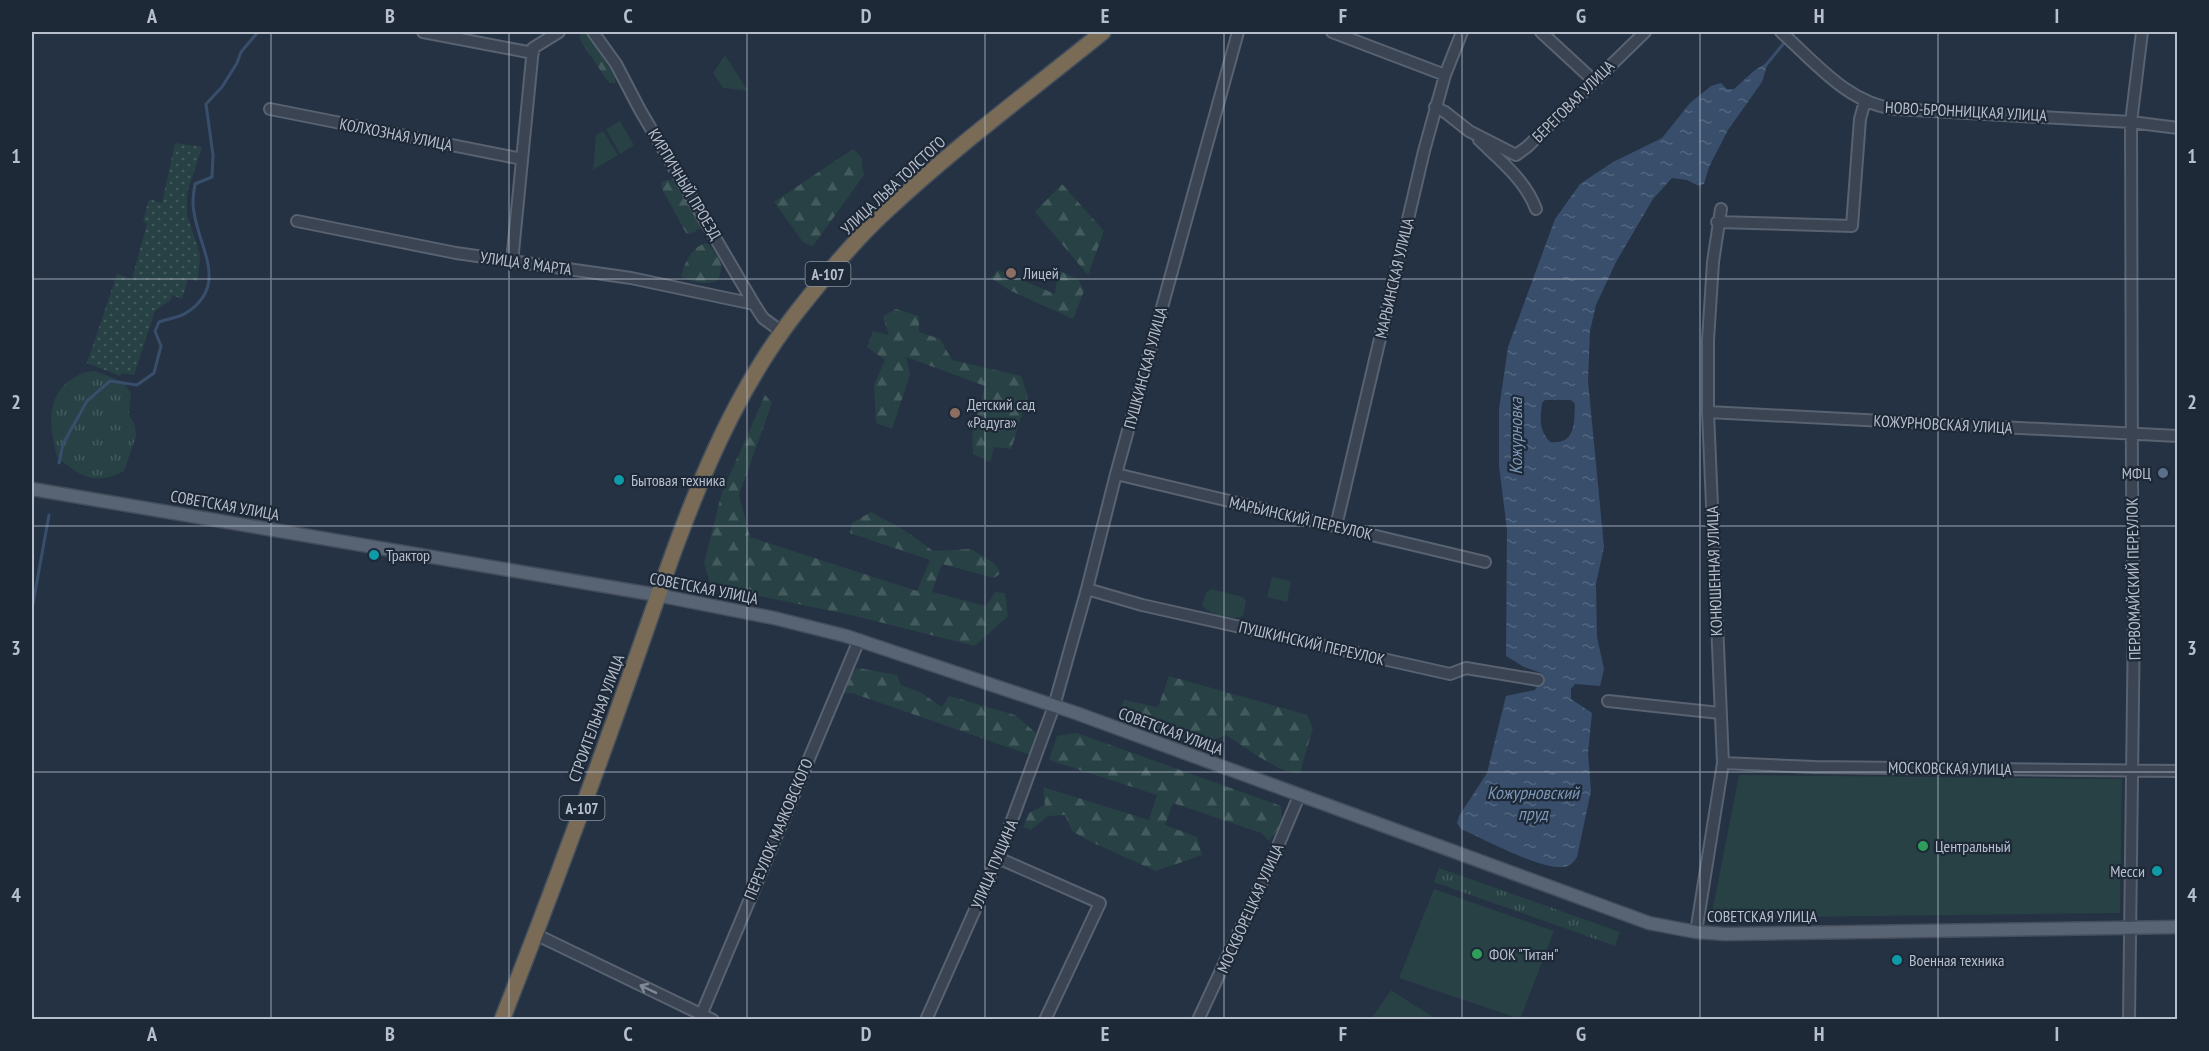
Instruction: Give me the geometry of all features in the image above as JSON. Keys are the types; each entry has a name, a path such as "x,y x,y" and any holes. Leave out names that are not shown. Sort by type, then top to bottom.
{"highway":[{"name":"УЛИЦА ЛЬВА ТОЛСТОГО","path":"657,595 701,481 742,395 782,332 830,272 882,215 950,156 1103,32"},
{"name":"СТРОИТЕЛЬНАЯ УЛИЦА","path":"502,1020 603,754 657,595"}],"main road":[{"name":"СОВЕТСКАЯ УЛИЦА","path":"32,489 657,595 774,618 859,640 1054,706 1649,923 1696,932 1725,934 2178,927"}],"street":[{"path":"423,32 533,53"},
{"path":"512,262 533,48 559,32"},
{"name":"КИРПИЧНЫЙ ПРОЕЗД","path":"593,32 625,78 640,110 754,304 763,318 782,332"},
{"name":"ПУШКИНСКАЯ УЛИЦА","path":"1054,706 1238,32"},
{"path":"1332,32 1445,75"},
{"name":"МАРЬИНСКАЯ УЛИЦА","path":"1336,526 1436,107 1445,75 1462,32"},
{"path":"1540,32 1593,80"},
{"name":"БЕРЕГОВАЯ УЛИЦА","path":"1436,107 1470,131 1516,155 1527,147 1593,80 1645,32"},
{"name":"НОВО-БРОННИЦКАЯ УЛИЦА","path":"1781,32 1844,88 1865,101 1883,107 2132,122 2178,128"},
{"name":"ПЕРВОМАЙСКИЙ ПЕРЕУЛОК","path":"2129,1020 2134,617 2132,122 2142,32"},
{"path":"1717,222 1852,226 1860,119 1865,101"},
{"name":"КОЛХОЗНАЯ УЛИЦА","path":"270,109 522,159"},
{"path":"1470,131 1511,170 1530,193 1536,208"},
{"name":"КОНЮШЕННАЯ УЛИЦА","path":"1696,932 1723,763 1708,412 1708,340 1717,222 1721,209"},
{"name":"УЛИЦА 8 МАРТА","path":"297,221 512,262 631,278 754,304"},
{"name":"КОЖУРНОВСКАЯ УЛИЦА","path":"1708,412 2178,436"},
{"name":"МАРЬИНСКИЙ ПЕРЕУЛОК","path":"1116,474 1485,562"},
{"name":"ПУШКИНСКИЙ ПЕРЕУЛОК","path":"1087,589 1142,605 1450,674 1466,668 1538,680"},
{"name":"ПЕРЕУЛОК МАЯКОВСКОГО","path":"700,1017 859,640"},
{"path":"1608,701 1720,713"},
{"name":"УЛИЦА ПУЩИНА","path":"926,1020 998,858 1054,706"},
{"name":"МОСКОВСКАЯ УЛИЦА","path":"1723,763 1815,767 2178,771"},
{"name":"МОСКВОРЕЦКАЯ УЛИЦА","path":"1198,1020 1269,867 1299,796"},
{"path":"998,858 1100,903 1045,1020"},
{"path":"536,934 700,1017 713,1020"}],"green space":[{"path":"582,32 586,32 615,76 615,83 609,83 580,40"},
{"path":"725,55 748,91 723,88 713,73"},
{"path":"620,121 634,145 620,154 606,129"},
{"path":"603,131 618,155 593,170 596,135"},
{"path":"175,143 202,147 187,193 187,215 200,254 198,281 188,279 182,299 172,295 171,300 155,311 134,375 122,373 120,376 87,363 117,274 132,279 147,224 143,221 149,199 162,203"},
{"path":"853,149 861,157 864,175 813,246 803,242 774,202"},
{"path":"674,180 701,223 700,228 691,234 686,233 662,189 661,183"},
{"path":"1062,184 1104,231 1088,275 1035,212"},
{"path":"708,243 721,265 717,281 698,283 681,276 694,250"},
{"path":"998,270 1055,294 1058,270 1079,280 1084,291 1073,319 1009,290 991,278"},
{"path":"896,309 919,316 919,332 940,339 952,360 1021,376 1028,396 1011,449 994,447 990,462 973,454 972,434 985,386 906,357 910,375 892,429 876,423 874,385 885,360 867,347 873,331 889,335 883,316"},
{"path":"95,371 123,382 131,393 129,414 135,426 136,436 124,471 104,478 81,474 57,457 51,426 53,406 61,388 78,375"},
{"path":"765,395 772,403 739,495 750,537 917,591 930,560 850,533 852,523 871,512 904,530 933,551 971,549 994,563 1001,573 994,578 942,564 932,592 986,606 995,592 1005,593 1008,616 975,646 851,615 711,586 704,563 722,492"},
{"path":"1272,577 1291,581 1287,602 1267,597"},
{"path":"1212,589 1243,597 1246,601 1243,616 1227,617 1205,609 1202,606 1206,592"},
{"path":"858,668 897,675 901,685 920,692 942,707 949,696 1015,715 1038,735 1030,755 852,693 842,694 844,677"},
{"path":"1169,676 1307,715 1313,728 1300,773 1272,764 1226,735 1202,745 1118,714 1124,700 1158,707"},
{"path":"1077,733 1281,806 1282,823 1269,841 1261,833 1173,803 1165,825 1197,837 1202,855 1156,871 1072,831 1065,815 1048,816 1031,830 1023,827 1029,813 1045,805 1043,787 1149,820 1157,795 1049,760 1057,736"},
{"name":"Центральный","path":"1739,775 2122,779 2120,913 1711,918"},
{"path":"1439,868 1620,932 1615,946 1434,882"},
{"name":"ФОК \"Титан\"","path":"1434,889 1554,931 1520,1019 1399,978"},
{"path":"1391,990 1436,1019 1371,1019"}],"water":[{"name":"Кожурновский пруд","path":"1768,62 1762,82 1728,130 1709,167 1704,184 1699,186 1687,180 1672,178 1653,199 1616,262 1596,305 1590,331 1588,381 1604,547 1596,584 1597,637 1604,669 1600,686 1575,684 1571,689 1571,699 1592,713 1588,753 1591,791 1577,857 1565,867 1540,863 1461,829 1457,823 1459,816 1487,773 1506,696 1535,690 1541,673 1524,667 1506,656 1507,530 1499,466 1499,409 1508,347 1555,219 1580,184 1613,162 1662,138 1690,103 1711,86 1721,83 1727,89 1734,89 1755,70","holes":["1545,400 1571,400 1575,404 1572,431 1565,440 1550,442 1541,424 1542,403"]}],"waterway":[{"path":"59,463 63,444 87,401 110,381 137,385 154,373 161,346 155,331 159,322 186,313 200,301 207,289 208,262 193,203 195,184 212,177 213,155 206,104 222,87 241,52 258,32"},
{"name":"Кожурновка","path":"1766,65 1793,32"},
{"path":"32,609 49,515"}],"place":[{"name":"Лицей","path":"1011,273"},
{"name":"Детский сад «Радуга»","path":"955,413"},
{"name":"МФЦ","path":"2163,473"},
{"name":"Бытовая техника","path":"619,480"},
{"name":"Трактор","path":"374,555"},
{"name":"Центральный","path":"1923,846"},
{"name":"Месси","path":"2157,871"},
{"name":"ФОК \"Титан\"","path":"1477,954"},
{"name":"Военная техника","path":"1897,960"}]}
